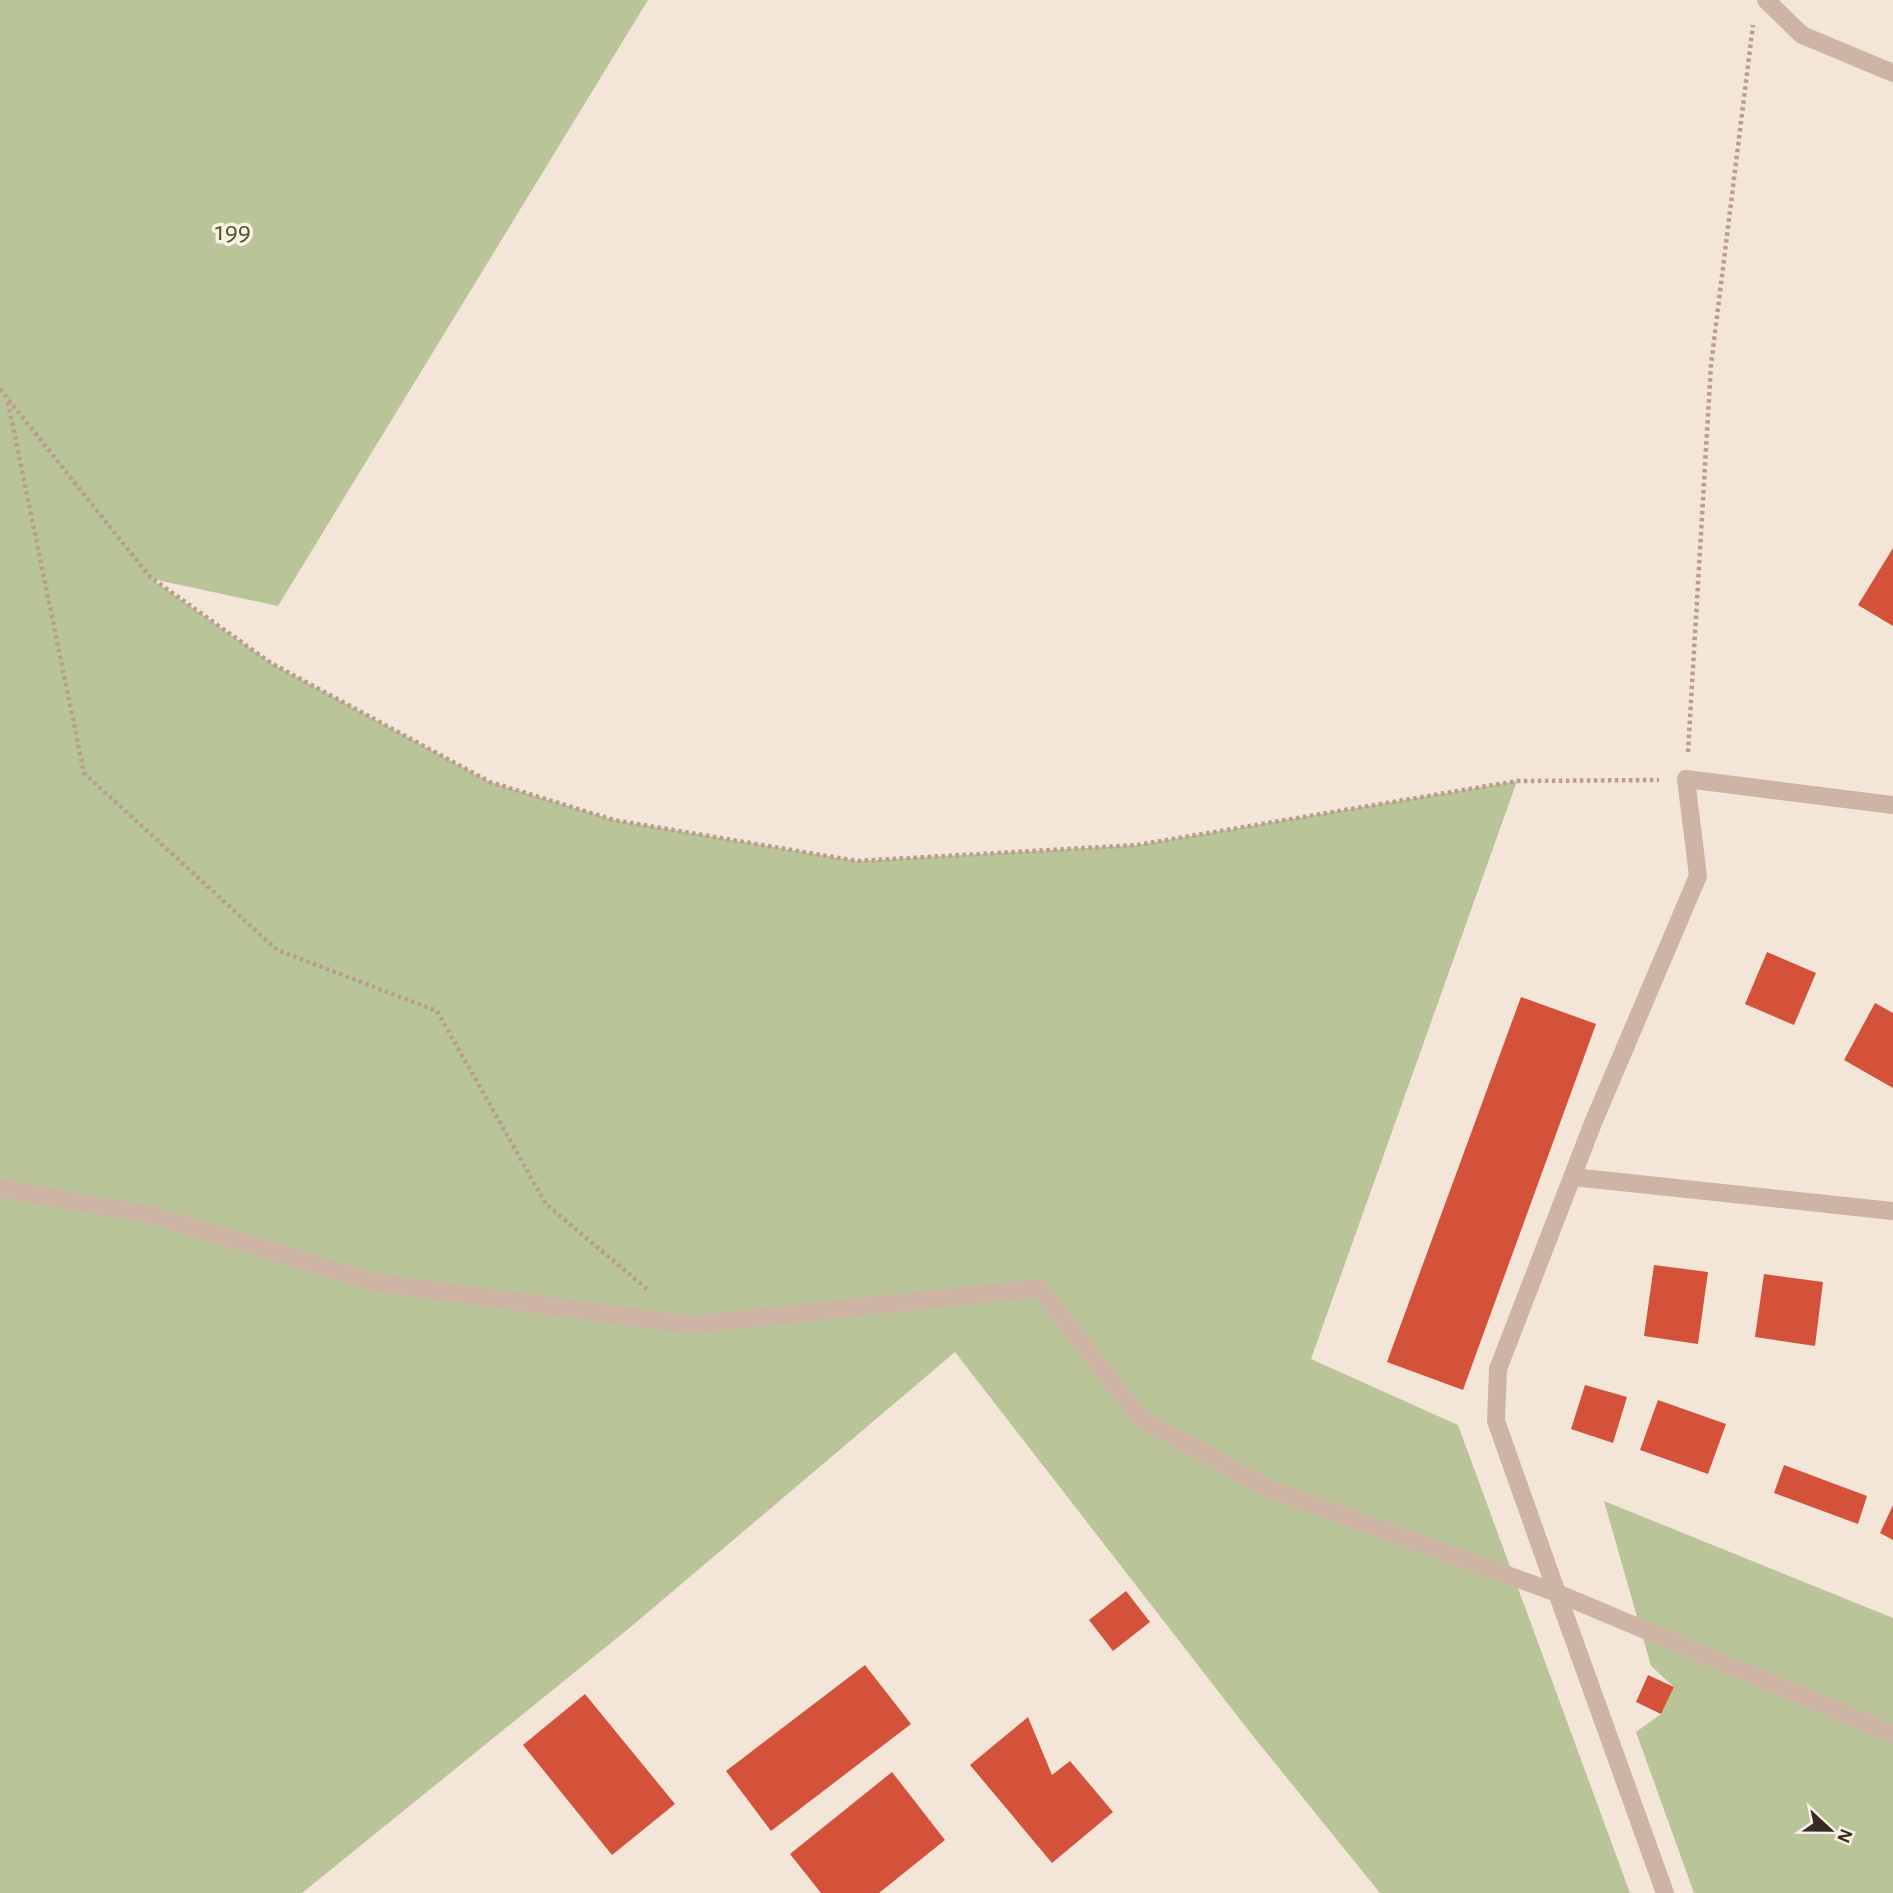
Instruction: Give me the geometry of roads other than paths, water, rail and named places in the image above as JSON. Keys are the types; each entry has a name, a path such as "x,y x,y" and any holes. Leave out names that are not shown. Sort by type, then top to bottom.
{"street":[{"path":"1760,7 1802,35 1893,73"},
{"path":"1665,1893 1496,1421 1498,1369 1593,1123 1698,876 1686,779 1893,805"},
{"path":"1573,1177 1893,1210"},
{"path":"0,1188 152,1215 373,1282 689,1325 1039,1288 1140,1418 1267,1488 1557,1593 1893,1734"}],"park label":[{"name":"199","path":"233,232"}]}
